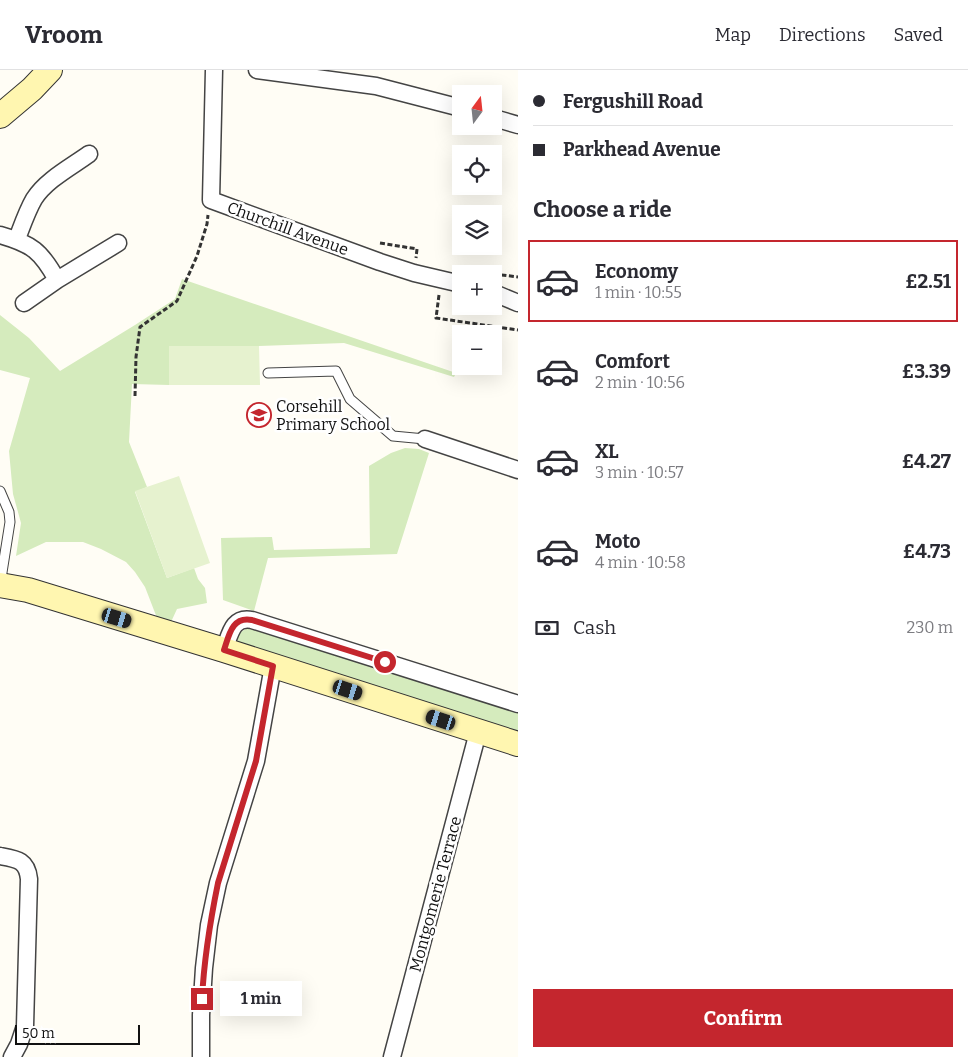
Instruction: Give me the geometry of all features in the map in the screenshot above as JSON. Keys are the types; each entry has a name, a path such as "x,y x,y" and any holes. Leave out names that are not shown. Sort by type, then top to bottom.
{"main road":[{"path":"0,116 32,90 50,70"},
{"path":"0,585 28,590 224,650 518,744"}],"street":[{"name":"Churchill Avenue","path":"214,70 211,200 380,262 414,273 452,282"},
{"path":"257,70 376,86 452,106"},
{"path":"502,120 518,125"},
{"path":"17,239 34,200 40,192 46,185 89,154"},
{"path":"0,235 28,244 49,264 57,280"},
{"path":"24,303 57,280 118,243"},
{"path":"502,297 518,304"},
{"path":"425,440 518,470"},
{"path":"224,650 234,626 241,620 252,620 518,704"},
{"path":"201,1057 201,1015 209,925 218,883 256,761 273,666"},
{"name":"Montgomerie Terrace","path":"392,1057 478,732"},
{"path":"0,856 16,859 21,862 26,866 29,879 25,1026 12,1057"}],"lane":[{"path":"268,373 336,371 350,400 393,436 425,440"},
{"path":"0,490 9,512 5,529 0,585"}],"path":[{"path":"135,396 136,357 140,327 177,301 197,256 207,224 211,200"},
{"path":"502,275 518,277"},
{"path":"441,279 436,318 518,330"}],"green space":[{"path":"182,279 452,372 452,375 455,375 454,377 344,343 259,346 169,346 169,385 132,384 129,442 147,487 135,492 167,578 194,568 198,579 205,588 207,603 177,609 171,622 157,618 145,587 126,562 101,549 83,542 46,542 16,556 21,523 13,494 9,451 30,378 0,370 0,315 29,338 60,371 175,299"},
{"path":"169,346 259,346 260,385 169,385"},
{"path":"405,448 419,449 429,453 397,554 268,558 254,611 223,600 221,538 272,537 274,550 370,548 369,466 391,453"},
{"path":"179,476 210,563 167,578 135,491"},
{"path":"248,628 258,629 518,713 518,733 239,643 239,634"}],"place":[{"name":"Corsehill Primary School","path":"259,415"}],"route":[{"path":"202,999 209,925 218,883 256,761 273,666 224,650 234,626 241,620 252,620 385,662"}]}
